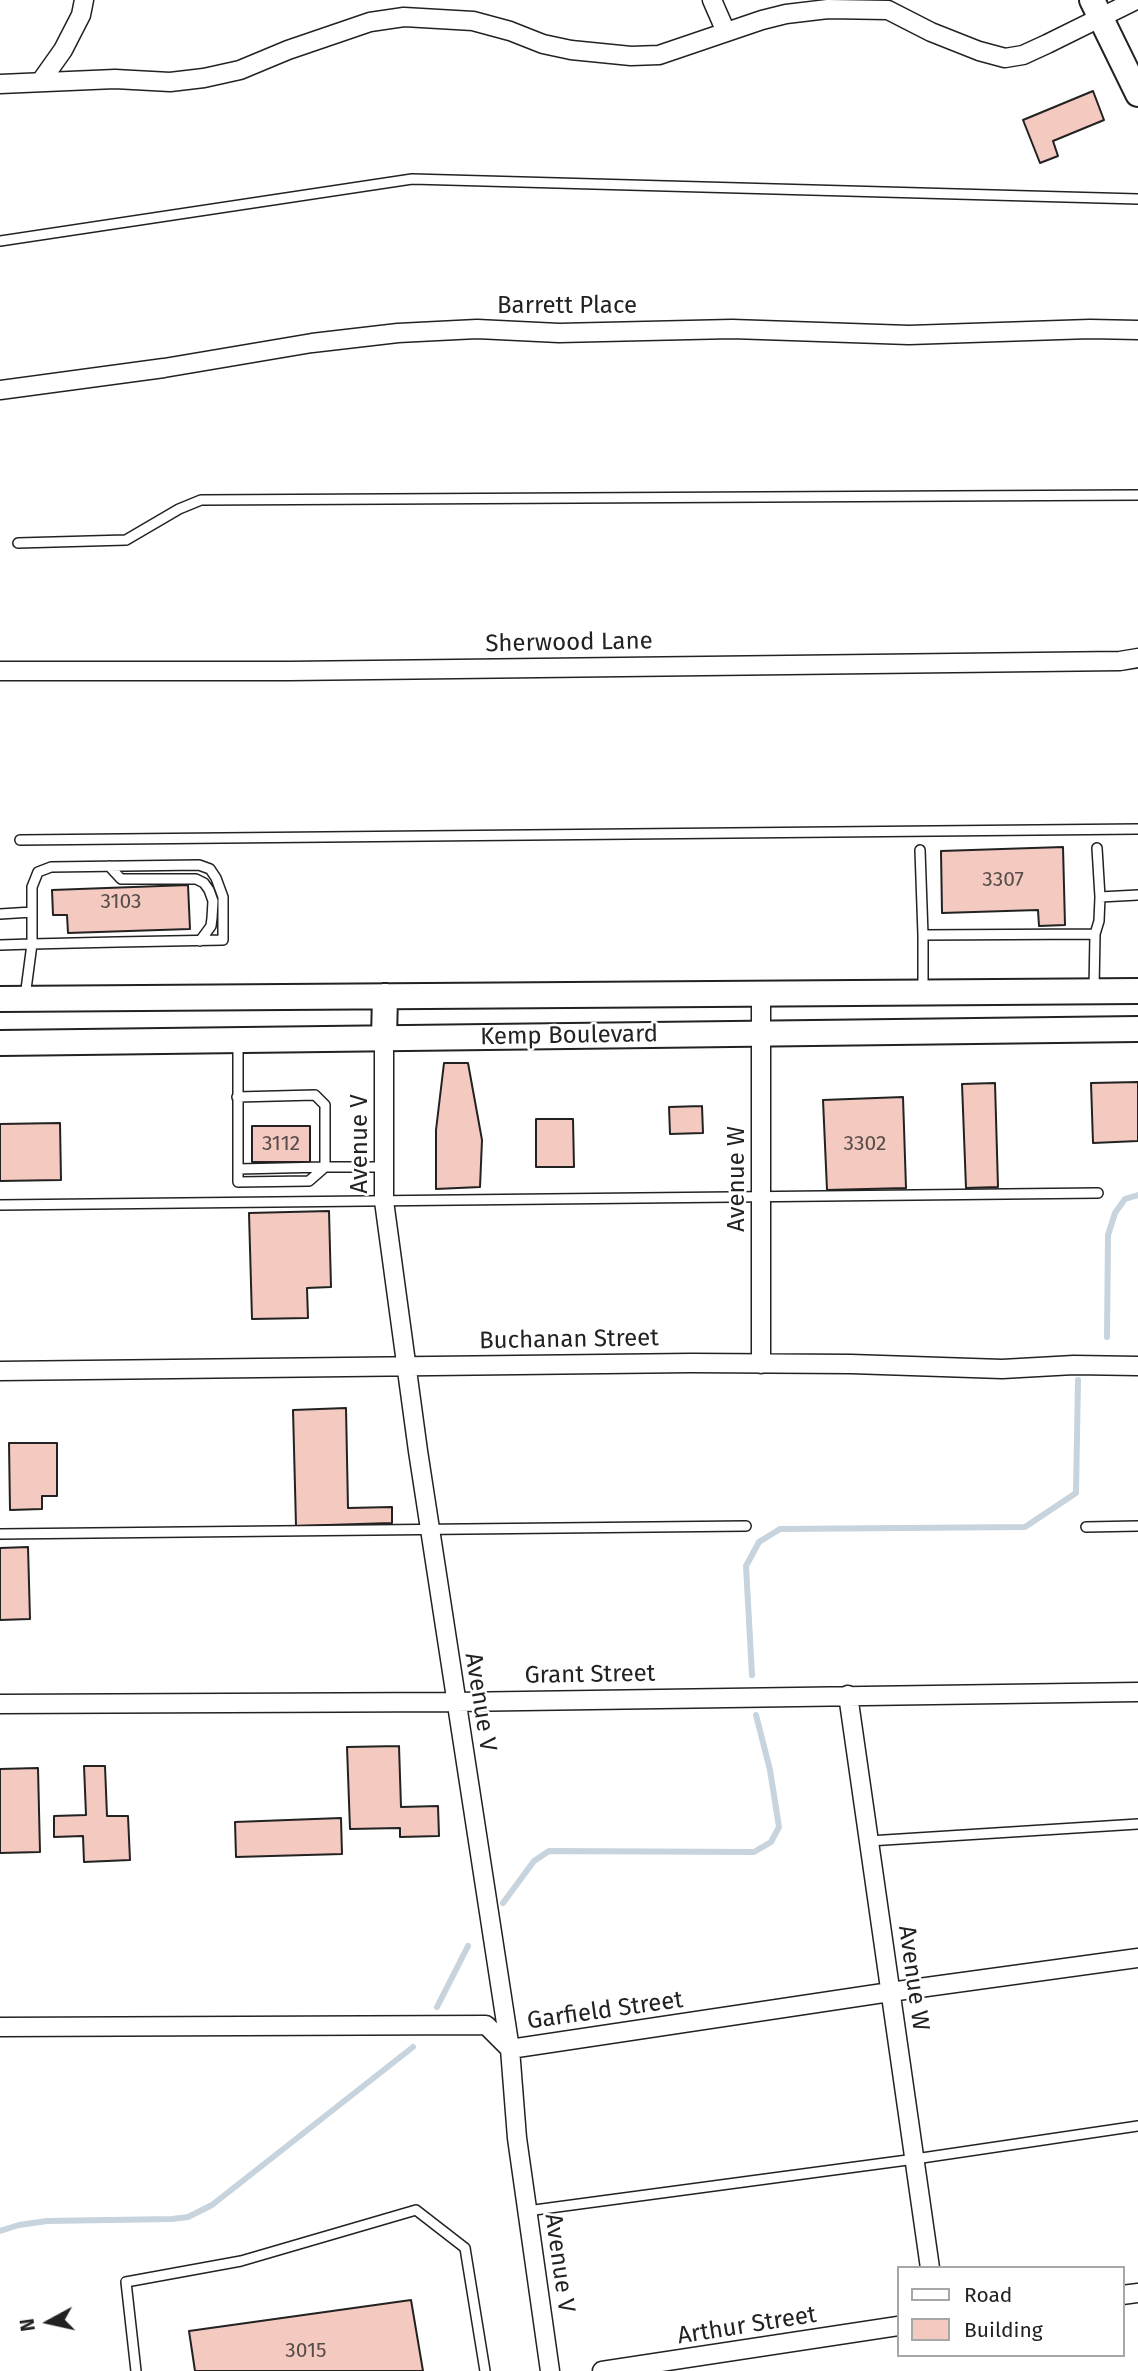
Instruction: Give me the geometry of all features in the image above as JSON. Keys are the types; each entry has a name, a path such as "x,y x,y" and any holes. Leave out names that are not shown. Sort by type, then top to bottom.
{"main road":[{"path":"1096,9 1138,94"},
{"name":"Kemp Boulevard","path":"12,999 1138,991"},
{"path":"384,1038 385,996"},
{"name":"Kemp Boulevard","path":"0,1043 1138,1029"}],"street":[{"path":"41,81 63,50 81,15 84,0"},
{"path":"712,0 726,32"},
{"path":"0,84 115,79 170,82 204,78 240,70 288,50 370,22 404,17 473,21 543,44 631,55 659,55 762,20 806,11 888,5 931,32 1005,58 1023,55 1096,9 1136,0"},
{"name":"Barrett Place","path":"0,390 164,368 312,343 398,333 732,329 909,335 1138,330"},
{"name":"Sherwood Lane","path":"0,671 290,671 1120,662 1138,658"},
{"name":"Avenue W","path":"761,994 761,1364"},
{"name":"Avenue V","path":"384,1038 384,1201 455,1702 510,2049 517,2138 550,2371"},
{"name":"Buchanan Street","path":"0,1371 761,1364 974,1368 1138,1366"},
{"name":"Grant Street","path":"0,1704 455,1702 1138,1692"},
{"name":"Avenue W","path":"848,1695 930,2266"},
{"name":"Garfield Street","path":"0,2027 486,2025 510,2049 1138,1958"},
{"name":"Arthur Street","path":"602,2371 897,2326"}],"lane":[{"path":"0,241 412,179 1138,199"},
{"path":"18,543 126,540 179,509 201,500 1138,495"},
{"path":"20,840 1138,830"},
{"path":"1094,990 1095,934 1099,921 1100,897 1097,848"},
{"path":"920,850 923,993"},
{"path":"0,944 32,944 200,941 223,940 223,897 210,869 199,865 51,867 38,872 32,887 32,944 12,999"},
{"path":"109,866 121,879 196,879 204,883 213,901 212,918 211,926 200,941"},
{"path":"1100,897 1138,895"},
{"path":"0,914 32,912"},
{"path":"923,935 1095,934"},
{"path":"238,1040 238,1182 309,1181 325,1167 384,1167"},
{"path":"237,1097 315,1095 325,1105 325,1167"},
{"path":"0,1205 1098,1193"},
{"path":"0,1534 746,1526"},
{"path":"1086,1527 1138,1526"},
{"path":"869,1841 1138,1824"},
{"path":"527,2211 1138,2126"},
{"path":"136,2371 126,2282 241,2261 416,2210 465,2248 485,2371"}],"building":[{"path":"1093,91 1104,120 1053,141 1058,156 1040,163 1023,120"},
{"path":"1063,847 1065,925 1039,926 1038,910 942,913 941,851"},
{"path":"188,885 190,929 68,933 67,915 53,915 52,890"},
{"path":"444,1063 468,1063 482,1140 480,1187 436,1189 436,1130"},
{"path":"1138,1082 1138,1141 1093,1143 1091,1083"},
{"path":"995,1083 998,1187 966,1188 962,1084"},
{"path":"903,1097 906,1188 827,1190 823,1100"},
{"path":"702,1106 703,1133 670,1134 669,1107"},
{"path":"536,1119 573,1119 574,1167 536,1167"},
{"path":"60,1123 61,1180 0,1181 0,1124"},
{"path":"252,1126 310,1126 310,1162 252,1162"},
{"path":"329,1211 331,1287 307,1288 308,1318 252,1319 249,1213"},
{"path":"346,1408 348,1508 392,1507 392,1523 296,1526 293,1410"},
{"path":"9,1443 57,1443 57,1496 42,1496 42,1509 10,1510"},
{"path":"28,1547 30,1619 0,1620 0,1548"},
{"path":"399,1746 401,1807 438,1806 439,1836 400,1837 400,1828 350,1829 347,1747"},
{"path":"84,1766 105,1766 107,1816 128,1816 130,1860 84,1862 83,1836 54,1837 54,1816 86,1815"},
{"path":"38,1768 40,1852 0,1853 0,1769"},
{"path":"341,1818 342,1854 236,1857 235,1822"},
{"path":"411,2300 423,2371 195,2371 189,2331"}],"waterway":[{"path":"1107,1337 1108,1235 1115,1213 1125,1199 1138,1195"},
{"path":"752,1675 746,1566 759,1542 780,1529 1025,1527 1076,1493 1078,1380"},
{"path":"503,1903 534,1861 549,1851 754,1852 771,1842 779,1827 770,1770 756,1715"},
{"path":"437,2007 468,1946"},
{"path":"0,2231 47,2221 188,2217 212,2205 413,2047"}]}
